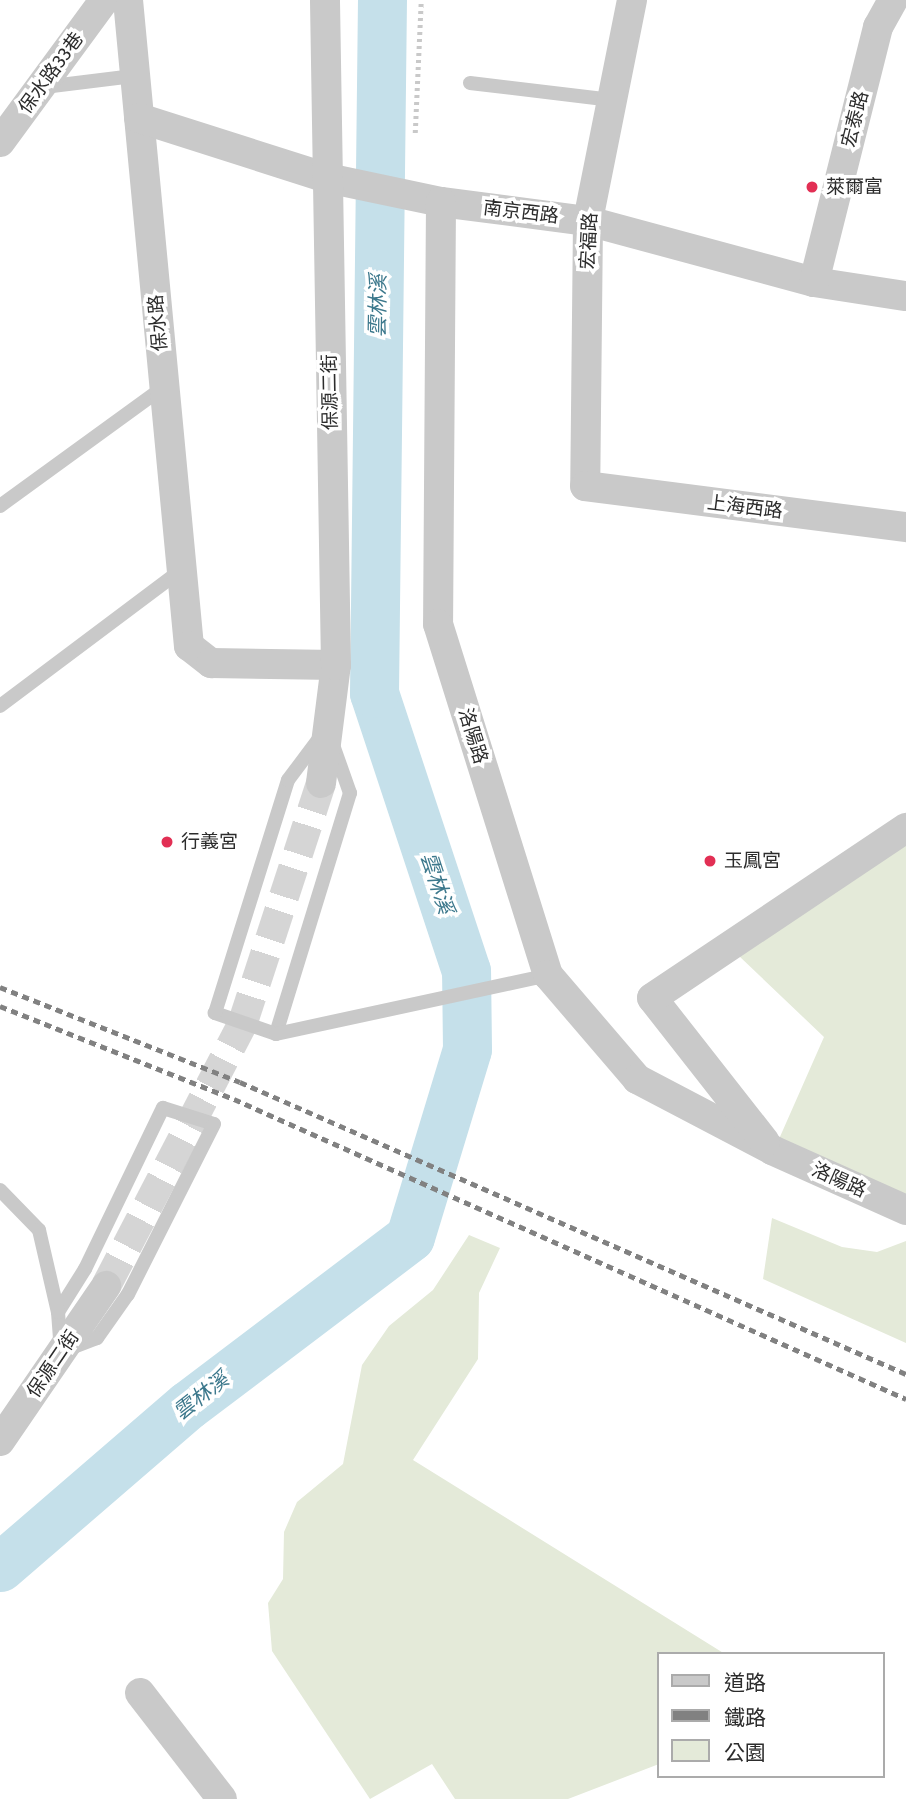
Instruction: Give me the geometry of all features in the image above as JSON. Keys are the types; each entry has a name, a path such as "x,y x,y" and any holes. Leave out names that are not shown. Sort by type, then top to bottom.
{"street":[{"name":"保源二街","path":"321,783 335,665 335,179 325,0"},
{"name":"宏福路","path":"584,486 588,220 632,0"},
{"name":"宏泰路","path":"814,282 878,27 893,0"},
{"name":"保水路","path":"110,1 131,65 139,118 189,646 211,663 335,665"},
{"name":"保水路33巷","path":"0,142 47,78 110,1"},
{"path":"0,106 47,78"},
{"name":"南京西路","path":"139,118 335,179 432,200 588,220 814,282 906,296"},
{"name":"洛陽路","path":"432,200 438,624 548,975 637,1079 772,1150 906,1210"},
{"name":"上海西路","path":"584,486 906,527"},
{"name":"洛陽路","path":"772,1150 652,998 906,828"},
{"name":"保源二街","path":"0,1441 106,1286"},
{"path":"140,1693 222,1799"}],"lane":[{"path":"47,78 131,65"},
{"path":"470,83 612,100"},
{"path":"0,506 164,387"},
{"path":"0,706 181,570"},
{"path":"275,1034 350,793 327,728"},
{"path":"327,728 288,780 215,1013 275,1034 548,975"},
{"path":"0,1190 39,1230 58,1312 61,1352 97,1338 128,1294 214,1124 163,1108 85,1269 58,1312"}],"path":[{"path":"415,133 421,0"}],"green space":[{"path":"906,842 906,1195 779,1139 824,1037 739,956"},
{"path":"772,1218 842,1247 877,1252 906,1241 906,1343 763,1279"},
{"path":"469,1235 500,1248 479,1293 478,1359 413,1460 722,1652 657,1652 657,1765 568,1799 455,1799 432,1764 370,1799 272,1651 268,1603 283,1579 284,1532 297,1502 343,1464 362,1365 389,1326 433,1290"}],"waterway":[{"name":"雲林溪","path":"0,1567 188,1405 410,1237 467,1049 466,971 374,693 382,0"}],"tunnel":[{"path":"106,1286 242,1025 321,783"}],"railway":[{"path":"0,987 240,1082 906,1374"},
{"path":"0,1006 234,1099 906,1399"}],"place":[{"name":"萊爾富","path":"812,187"},
{"name":"行義宮","path":"167,842"},
{"name":"玉鳳宮","path":"710,861"}]}
